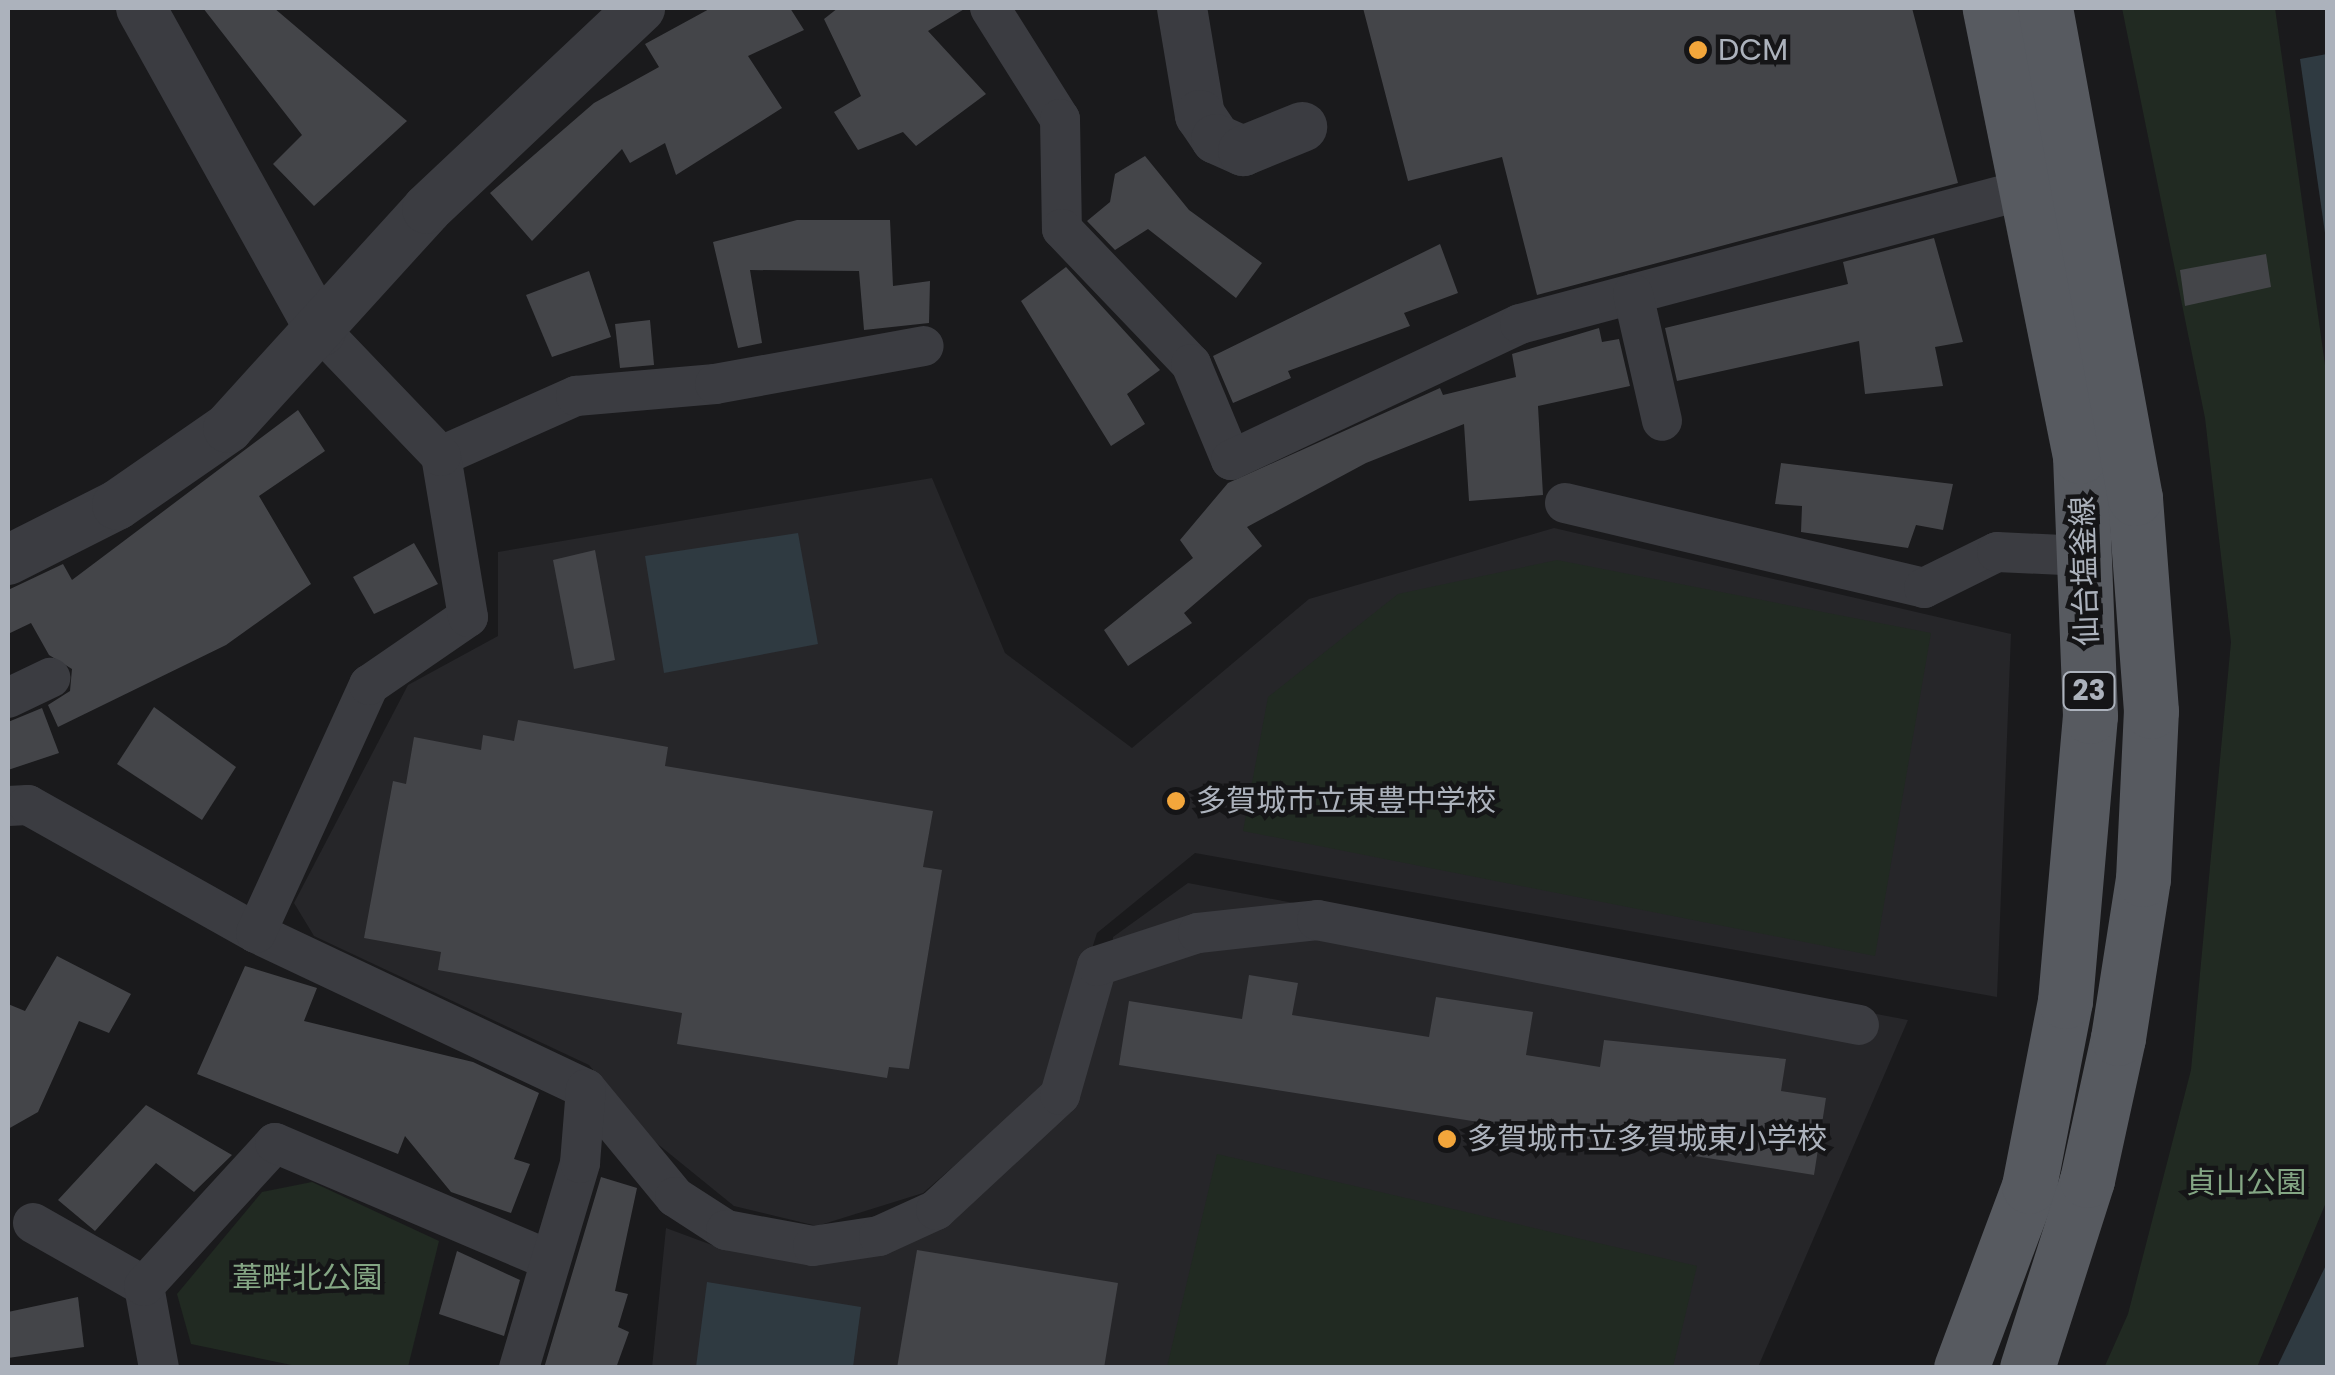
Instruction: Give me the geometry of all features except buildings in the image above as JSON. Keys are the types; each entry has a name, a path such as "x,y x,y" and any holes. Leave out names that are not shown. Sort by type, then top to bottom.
{"main road":[{"name":"仙台塩釜線","path":"1960,1368 2028,1186 2065,1001 2090,716 2080,456 1990,8"},
{"name":"仙台塩釜線","path":"2027,1368 2088,1180 2118,1038 2142,879 2150,711 2134,498 2046,8"}],"street":[{"path":"141,8 321,331 440,456 468,617 393,660 369,685 256,933"},
{"path":"8,560 117,504 228,428 321,331 440,196 640,8"},
{"path":"990,8 1060,119 1062,229 1192,364 1231,460 1520,324 2027,189"},
{"path":"1182,8 1200,115 1216,139 1243,151 1302,128"},
{"path":"1633,294 1662,421"},
{"path":"440,456 576,396 715,384 924,346"},
{"path":"1565,503 1924,588 1997,552 2084,556"},
{"path":"8,698 50,678"},
{"path":"8,806 28,805 256,933 586,1089 675,1197 726,1230 814,1246 879,1236 936,1210 1060,1095 1097,966 1198,933 1317,920 1858,1025"},
{"path":"519,1368 547,1259 580,1163 586,1089"},
{"path":"144,1286 276,1143 547,1259"},
{"path":"33,1222 144,1286 159,1368"}],"shaded area":[{"path":"2328,54 2327,247 2300,59"},
{"name":"多賀城市立東豊中学校","path":"932,478 1005,653 1132,748 1309,599 1554,528 2011,634 1997,997 1195,853 1097,933 1049,1083 923,1193 817,1226 734,1206 649,1137 589,1065 314,936 294,903 408,685 498,636 498,552"},
{"path":"798,533 818,644 664,673 645,556"},
{"name":"多賀城市立多賀城東小学校","path":"1188,883 1908,1020 1758,1367 652,1368 666,1228 720,1248 811,1261 998,1179 1109,980 1113,937"},
{"path":"2327,1263 2327,1367 2277,1367"},
{"path":"707,1282 861,1307 853,1367 696,1367"}],"green space":[{"name":"貞山公園","path":"2122,8 2275,8 2327,379 2327,1200 2257,1367 2104,1368 2128,1314 2191,1070 2231,642 2205,418"},
{"path":"1557,560 1931,633 1875,956 1243,831 1268,697 1398,594"},
{"path":"1217,1154 1697,1266 1673,1367 1167,1367"},
{"name":"葦畔北公園","path":"312,1182 439,1241 408,1367 301,1367 191,1344 177,1294 262,1192"}],"place":[{"name":"DCM","path":"1698,50"},
{"name":"多賀城市立東豊中学校","path":"1176,801"},
{"name":"多賀城市立多賀城東小学校","path":"1447,1139"}]}
